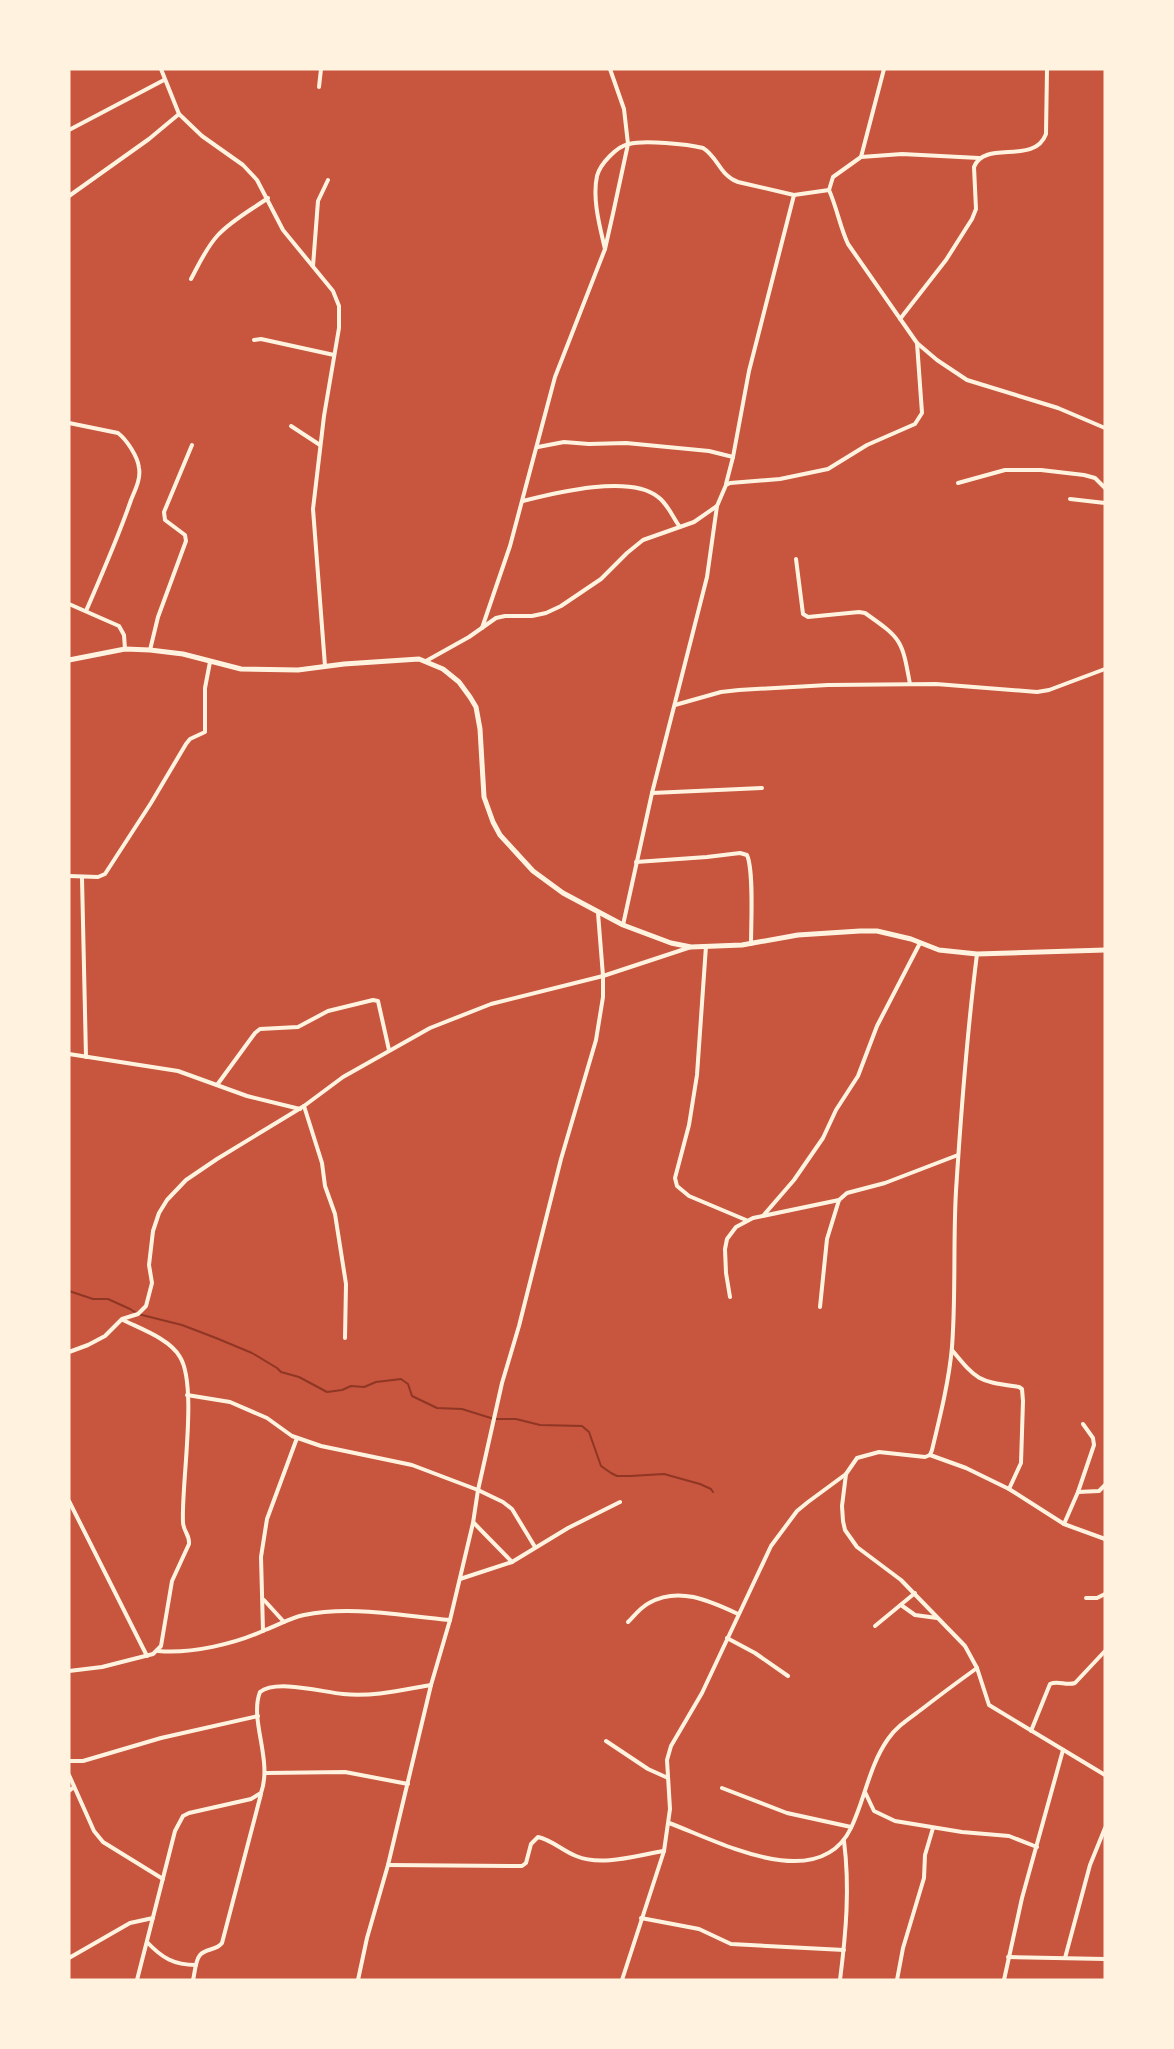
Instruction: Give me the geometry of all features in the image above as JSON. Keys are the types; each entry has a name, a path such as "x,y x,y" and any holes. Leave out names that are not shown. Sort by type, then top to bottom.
{"street":[{"path":"160,69 179,114 202,136 243,165 257,180 283,230 333,291 339,306 339,328 320,445 313,509 325,667"},
{"path":"320,87 321,69"},
{"path":"482,628 510,546 555,377 605,249 628,144 624,109 610,69"},
{"path":"861,157 884,69"},
{"path":"1047,69 1046,134 1040,145 1030,150 994,153 981,158 902,154 861,157 833,177 829,190 840,228 848,244 917,344 966,380 1058,408 1105,428"},
{"path":"69,130 165,80"},
{"path":"69,196 149,139 179,114"},
{"path":"605,249 598,214 597,174 615,152 628,144 703,148 711,153 730,179 794,195 829,190"},
{"path":"900,319 946,260 972,219 976,209 974,168 981,158"},
{"path":"313,267 318,201 328,180"},
{"path":"622,925 652,793 707,577 717,506 726,485 733,457 748,370 794,195"},
{"path":"190,279 218,234 268,198"},
{"path":"254,340 261,339 334,355"},
{"path":"726,485 780,479 828,469 867,445 915,424 922,413 917,344"},
{"path":"69,423 123,437 140,469 125,519 86,611"},
{"path":"291,426 320,445"},
{"path":"538,447 564,442 589,444 626,442 709,451 733,457"},
{"path":"150,650 158,617 186,541 184,535 165,520 164,512 192,445"},
{"path":"958,483 1005,470 1041,470 1095,478 1105,488"},
{"path":"522,502 552,493 620,486 646,491 658,497 680,527"},
{"path":"1070,499 1105,503"},
{"path":"426,661 496,618 532,616 561,606 601,579 643,540 694,522 717,506"},
{"path":"796,560 803,614 808,617 865,613 895,635 901,643 910,684"},
{"path":"69,604 119,626 124,634 125,649"},
{"path":"69,660 125,649 183,654 241,669 298,670 375,662 419,659 426,661 443,669 459,682 476,708 480,729 484,797 500,835 533,871 563,894 622,925 662,940 692,947"},
{"path":"69,876 82,878 105,874 186,744 205,732 205,688 210,662"},
{"path":"675,705 721,692 828,685 936,684 1037,692 1105,669"},
{"path":"652,793 762,788"},
{"path":"636,862 740,853 747,855 750,861 751,944"},
{"path":"82,878 86,1057"},
{"path":"358,1980 431,1685 450,1620 502,1383 519,1326 561,1159 596,1040 603,997 598,913"},
{"path":"69,1352 105,1336 122,1319 138,1314 146,1306 152,1283 149,1265 153,1231 159,1213 167,1200 186,1180 302,1108 343,1077 389,1050 430,1028 491,1004 603,976 692,947 751,944 798,935 860,930 877,931 921,942 939,950 977,954 1105,950"},
{"path":"763,1216 794,1180 823,1138 836,1110 858,1076 877,1026 921,942"},
{"path":"706,946 697,1075 689,1125 675,1178 677,1186 689,1196 746,1220"},
{"path":"930,1455 938,1425 951,1350 958,1155 968,1029 977,954"},
{"path":"217,1085 260,1029 298,1028 328,1011 347,1005 378,1001 389,1050"},
{"path":"69,1054 178,1071 247,1096 302,1108"},
{"path":"302,1108 322,1163 325,1186 335,1214 346,1284 345,1338"},
{"path":"730,1297 726,1273 727,1239 736,1227 746,1220 839,1200 847,1193 885,1183 958,1155"},
{"path":"820,1307 827,1239 839,1200"},
{"path":"122,1319 174,1349 181,1358 186,1372 182,1524 190,1539 172,1581 161,1646 158,1651"},
{"path":"951,1350 973,1376 980,1380 1022,1389 1021,1463 1009,1489"},
{"path":"187,1395 230,1402 267,1418 297,1438 321,1446 412,1465 478,1490 512,1509 534,1547"},
{"path":"1064,1524 1094,1445 1093,1438 1083,1424"},
{"path":"263,1631 261,1557 267,1519 297,1438"},
{"path":"622,1980 664,1851 669,1823 668,1753 702,1693 762,1563 784,1527 808,1502 846,1474 857,1458 864,1455 879,1452 930,1455 966,1468 1009,1489 1064,1524 1105,1539"},
{"path":"846,1474 842,1506 845,1530 857,1547 902,1580 965,1646 977,1668 989,1705 1105,1775"},
{"path":"1099,1491 1105,1485"},
{"path":"1078,1492 1099,1491 1105,1495"},
{"path":"69,1501 147,1656"},
{"path":"459,1579 512,1562 594,1513 620,1502"},
{"path":"473,1523 512,1562"},
{"path":"875,1626 915,1593"},
{"path":"1086,1598 1097,1598 1105,1594"},
{"path":"628,1622 646,1604 659,1598 675,1596 691,1595 705,1599 738,1614"},
{"path":"263,1599 284,1622"},
{"path":"901,1605 915,1615 938,1618"},
{"path":"69,1671 102,1667 158,1651 176,1653 197,1651 263,1631 301,1616 336,1611 450,1620"},
{"path":"727,1638 755,1653 788,1676"},
{"path":"1031,1731 1050,1684 1075,1683 1105,1651"},
{"path":"669,1823 761,1858 782,1860 813,1859 825,1856 844,1841 869,1776 887,1740 898,1726 977,1668"},
{"path":"193,1980 196,1965 202,1954 219,1947 222,1943 266,1773 258,1716 260,1692 273,1687 292,1687 359,1695 384,1694 431,1685"},
{"path":"69,1761 83,1761 161,1738 258,1716"},
{"path":"606,1742 648,1769 669,1778"},
{"path":"1004,1980 1022,1898 1063,1750"},
{"path":"266,1773 345,1772 408,1784"},
{"path":"69,1775 94,1831 103,1842 163,1879"},
{"path":"69,1791 74,1787"},
{"path":"722,1788 787,1813 851,1827"},
{"path":"865,1791 874,1810 883,1816 933,1828 1009,1836 1036,1847"},
{"path":"137,1980 175,1831 183,1816 251,1799 261,1793"},
{"path":"897,1980 903,1948 924,1878 925,1855 933,1828"},
{"path":"1065,1958 1090,1865 1105,1828"},
{"path":"388,1865 522,1866 526,1863 531,1844 538,1837 577,1857 587,1859 604,1860 664,1851"},
{"path":"840,1980 848,1905 848,1872 844,1841"},
{"path":"69,1958 122,1927 153,1918"},
{"path":"641,1918 699,1929 731,1944 844,1950"},
{"path":"147,1942 165,1959 175,1963 196,1965"},
{"path":"1008,1957 1105,1959"}],"waterway":[{"path":"69,1291 93,1299 108,1299 138,1314 182,1325 216,1338 252,1353 281,1372 299,1377 327,1392 401,1379 408,1384 412,1396 437,1408 462,1409 494,1419 516,1419 540,1425 582,1426 589,1432 601,1466 611,1473 617,1476 664,1474 700,1484 713,1492"}]}
